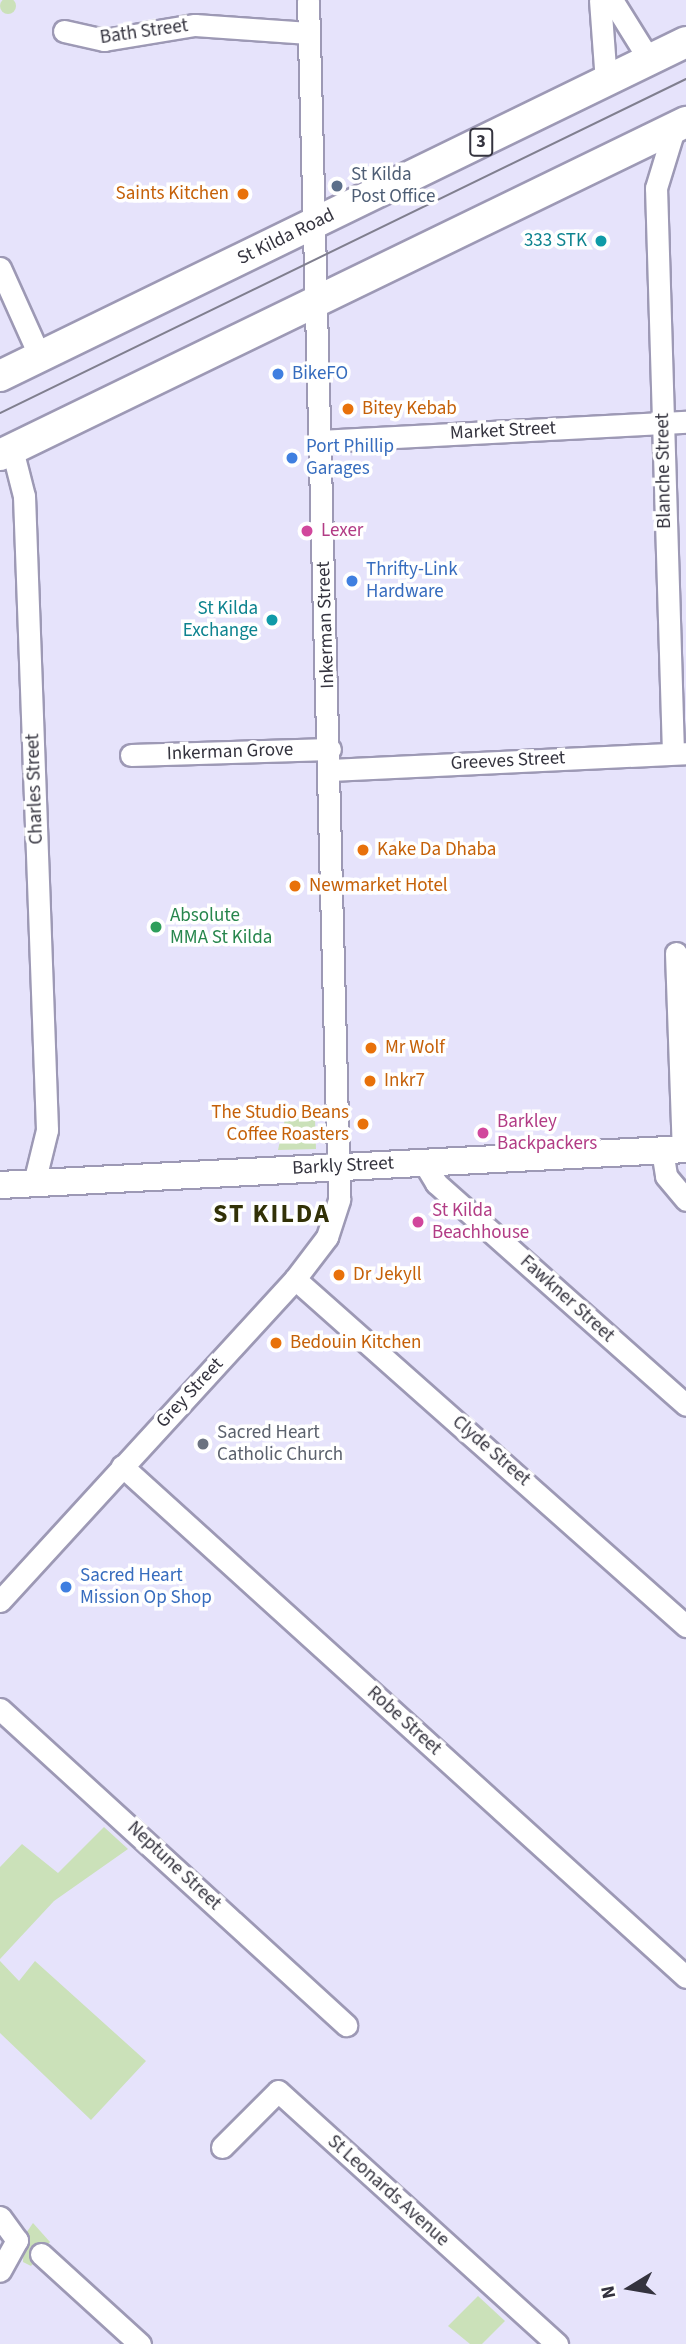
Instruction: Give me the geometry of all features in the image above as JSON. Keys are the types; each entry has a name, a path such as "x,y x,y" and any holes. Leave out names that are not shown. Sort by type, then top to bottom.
{"highway":[{"name":"St Kilda Road","path":"0,376 686,43"},
{"path":"6,452 681,124"}],"main road":[{"name":"Barkly Street","path":"0,1185 677,1149"}],"street":[{"name":"Inkerman Street","path":"308,0 342,1166"},
{"path":"600,0 606,82"},
{"path":"612,0 650,61"},
{"name":"Bath Street","path":"64,31 104,40 195,25 309,33"},
{"name":"Blanche Street","path":"679,753 663,422 656,188 681,124"},
{"path":"621,152 645,166 656,188"},
{"path":"0,268 40,357"},
{"name":"Market Street","path":"320,441 686,422"},
{"name":"Charles Street","path":"6,452 23,482 47,1130 61,1181"},
{"name":"Inkerman Grove","path":"131,755 330,748"},
{"name":"Greeves Street","path":"330,770 679,753"},
{"path":"676,953 677,1149 666,1176 686,1200"},
{"name":"Charles Street","path":"34,1183 47,1130"},
{"name":"Fawkner Street","path":"423,1161 436,1183 686,1405"},
{"name":"Grey Street","path":"0,1601 296,1279 327,1237 342,1166"},
{"name":"Clyde Street","path":"296,1279 686,1626"},
{"name":"Robe Street","path":"122,1466 686,1977"},
{"name":"Neptune Street","path":"0,1709 346,2025"},
{"name":"St Leonards Avenue","path":"222,2147 278,2091 557,2344"},
{"path":"0,2271 17,2240 2,2218"},
{"path":"41,2255 140,2344"}],"green space":[{"path":"8,-2 14,0 14,12 8,14 2,12 0,6 2,0"},
{"path":"285,1119 315,1119 316,1149 278,1150"},
{"path":"104,1827 128,1849 54,1901 0,1959 0,1867 22,1844 58,1873"},
{"path":"0,1961 19,1981 35,1961 146,2061 91,2120 0,2033"},
{"path":"33,2223 50,2242 31,2266 23,2262 24,2236"},
{"path":"478,2296 505,2321 482,2344 470,2344 448,2326"}],"tram line":[{"path":"0,413 686,79"}],"place":[{"name":"St Kilda Post Office","path":"337,186"},
{"name":"Saints Kitchen","path":"243,194"},
{"name":"333 STK","path":"601,241"},
{"name":"BikeFO","path":"278,374"},
{"name":"Bitey Kebab","path":"348,409"},
{"name":"Port Phillip Garages","path":"292,458"},
{"name":"Lexer","path":"307,531"},
{"name":"Thrifty-Link Hardware","path":"352,581"},
{"name":"St Kilda Exchange","path":"272,620"},
{"name":"Kake Da Dhaba","path":"363,850"},
{"name":"Newmarket Hotel","path":"295,886"},
{"name":"Absolute MMA St Kilda","path":"156,927"},
{"name":"Mr Wolf","path":"371,1048"},
{"name":"Inkr7","path":"370,1081"},
{"name":"The Studio Beans Coffee Roasters","path":"363,1124"},
{"name":"Barkley Backpackers","path":"483,1133"},
{"name":"St Kilda Beachhouse","path":"418,1222"},
{"name":"Dr Jekyll","path":"339,1275"},
{"name":"Bedouin Kitchen","path":"276,1343"},
{"name":"Sacred Heart Catholic Church","path":"203,1444"},
{"name":"Sacred Heart Mission Op Shop","path":"66,1587"}],"district":[{"name":"ST KILDA","path":"272,1214"}]}
